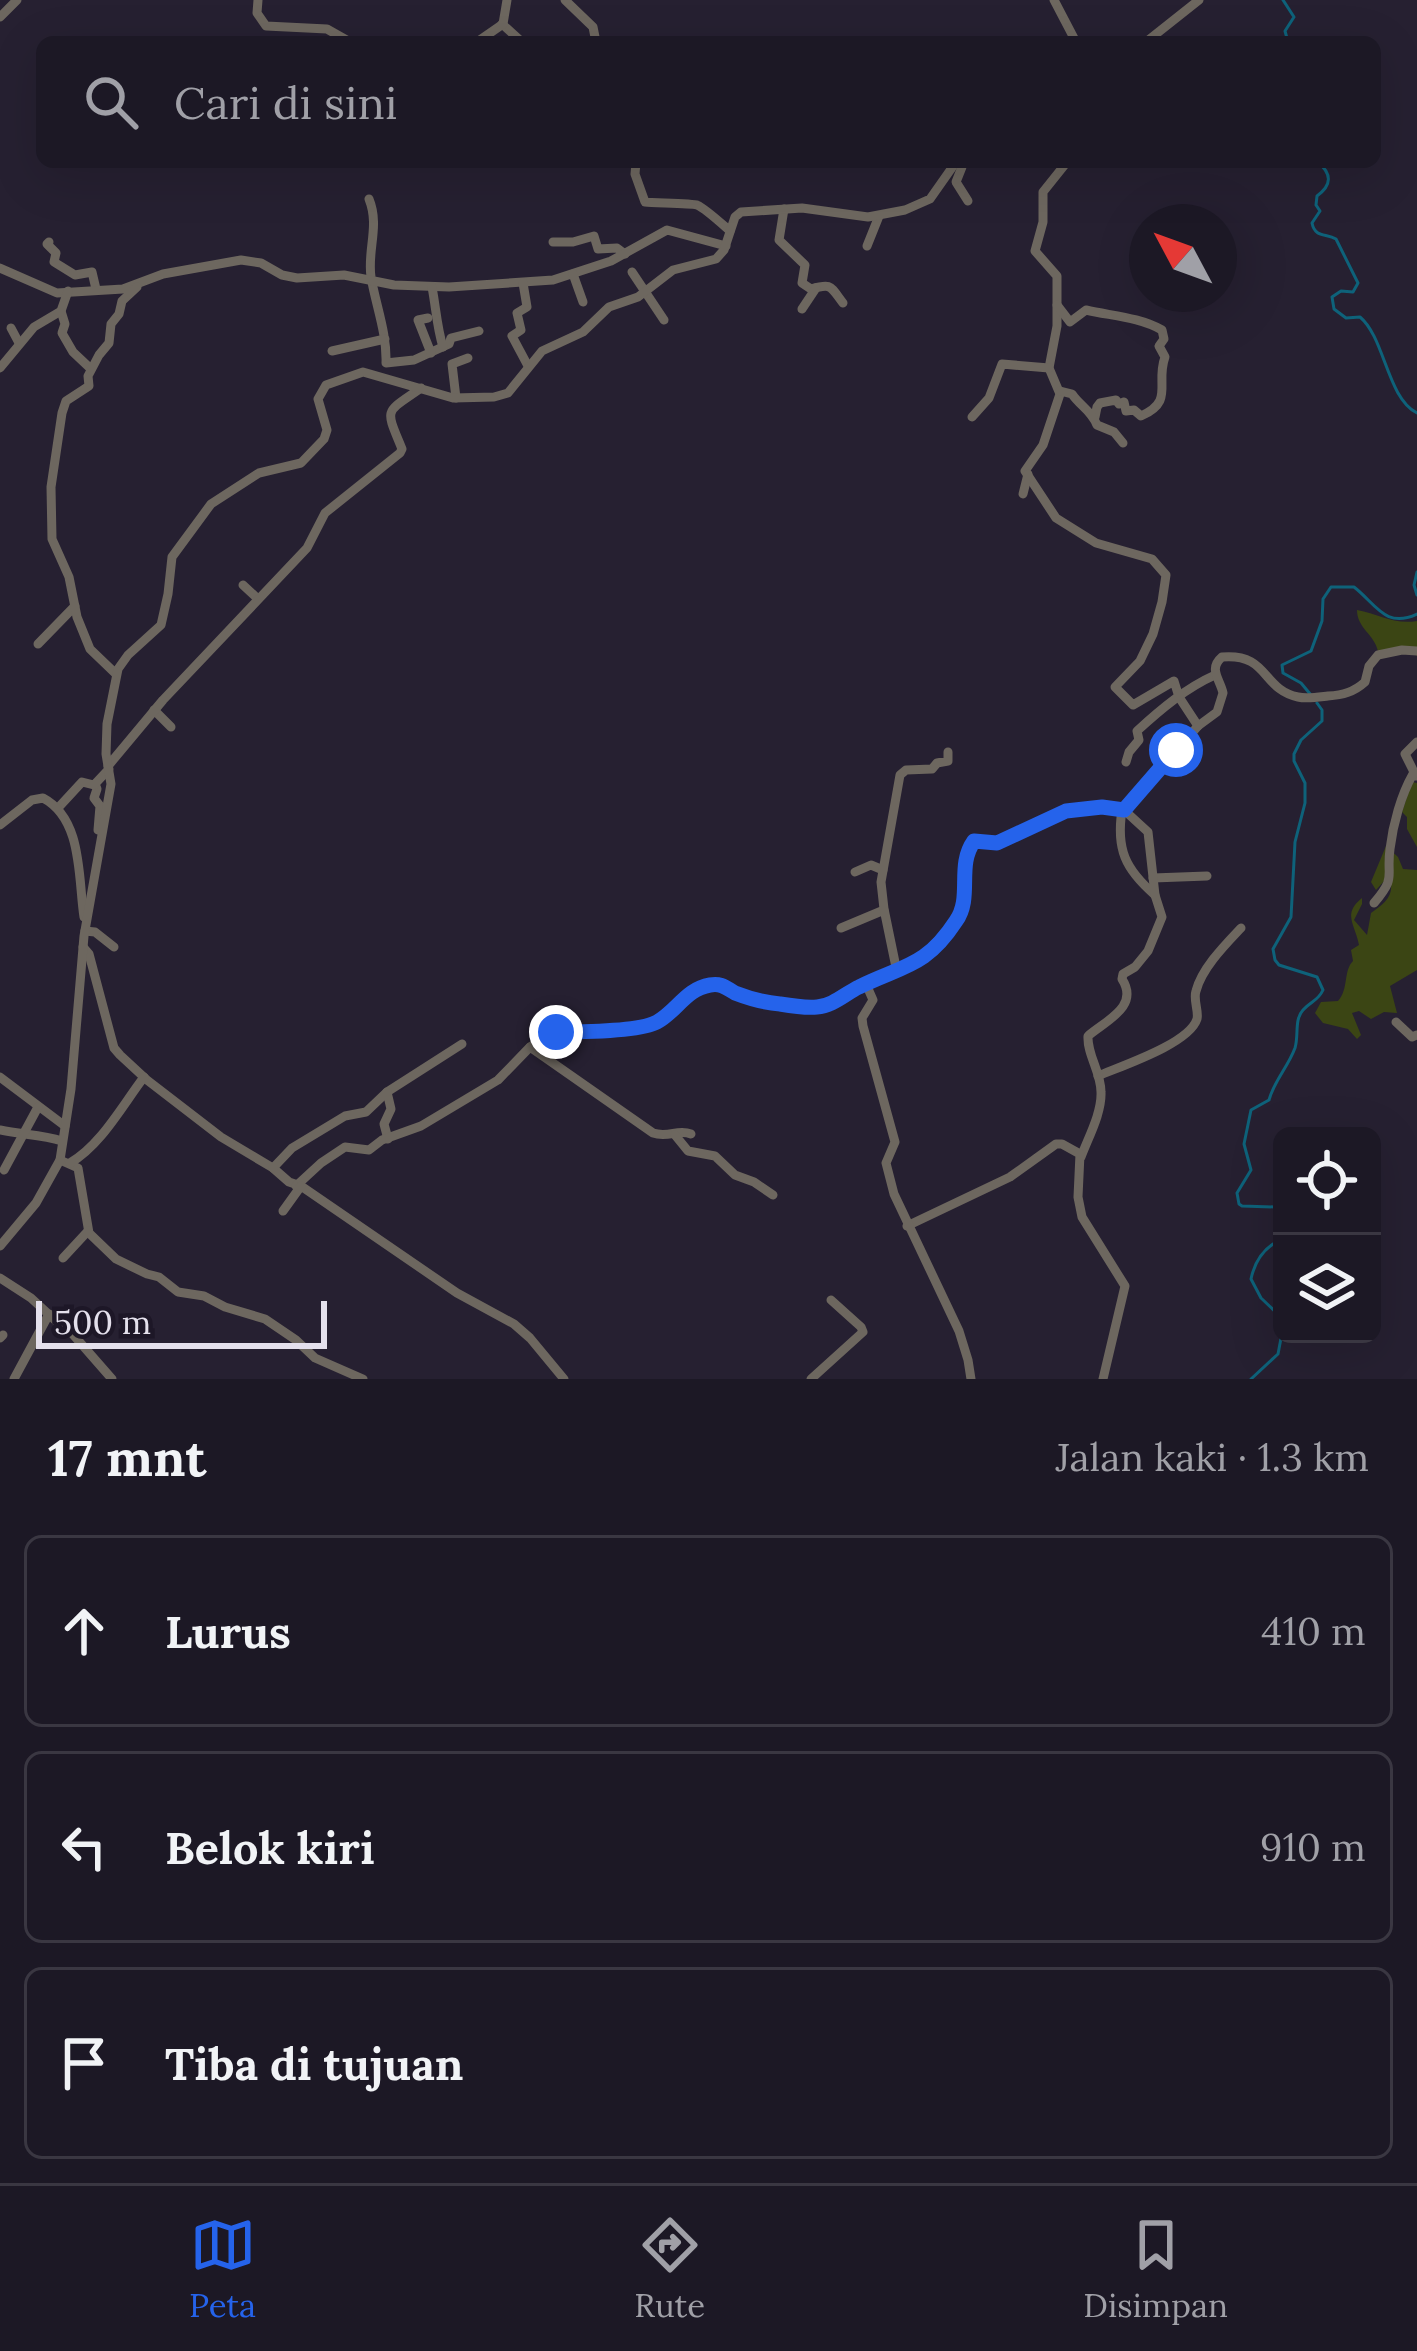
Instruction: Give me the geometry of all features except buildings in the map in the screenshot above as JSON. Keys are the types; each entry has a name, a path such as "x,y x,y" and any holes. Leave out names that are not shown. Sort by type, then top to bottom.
{"street":[{"path":"0,17 17,0"},
{"path":"258,0 257,13 266,26 327,29 339,36"},
{"path":"485,36 502,24 507,0"},
{"path":"565,0 593,27 595,36"},
{"path":"1054,0 1073,36"},
{"path":"1154,36 1199,0"},
{"path":"502,24 515,36"},
{"path":"356,373 367,372 456,398 508,393 550,346 588,329 609,308 633,299 670,272 716,259 741,212 802,208 879,216 925,202 952,168"},
{"path":"962,168 956,182 968,201"},
{"path":"1062,168 1043,192 1043,222 1035,251 1056,272 1058,304 1048,368 1060,391 1042,445 1025,469 1056,518 1096,543 1152,559 1166,575 1153,634 1139,661 1115,686 1145,723"},
{"path":"636,173 645,202 696,204 730,231"},
{"path":"369,199 375,222 370,274 386,339 386,363"},
{"path":"774,210 780,242 805,265 803,285 811,289 828,285 843,303"},
{"path":"867,246 879,216"},
{"path":"0,268 49,290 68,291 128,288 241,260 297,278 344,275 432,287 524,283 573,274 625,254 667,230 726,246"},
{"path":"553,242 594,236 598,249 616,248 625,254"},
{"path":"49,242 56,253 54,262 75,275 94,274 96,289"},
{"path":"632,272 664,320"},
{"path":"573,274 583,302"},
{"path":"116,674 90,649 75,606 69,577 52,539 51,487 66,401 89,386 91,368 109,343 111,324 122,301 146,280"},
{"path":"524,283 527,307 517,313 521,330 512,336 528,366"},
{"path":"432,287 443,347"},
{"path":"802,309 815,288"},
{"path":"68,291 61,311 62,334 91,368"},
{"path":"1058,304 1070,322 1087,310 1127,316 1162,330 1164,339 1159,346 1165,357 1159,404 1141,416 1126,411 1124,402 1104,402 1096,407 1094,417"},
{"path":"0,368 34,327 61,311"},
{"path":"11,328 19,344"},
{"path":"403,328 421,328 430,353"},
{"path":"65,1162 62,1141 83,947 111,784 107,724 116,674 160,625 172,557 208,508 255,475 296,466 324,439 327,430 318,399 326,385 430,353 450,344 451,338 479,331"},
{"path":"332,351 386,339"},
{"path":"456,398 452,364 468,358"},
{"path":"973,417 989,398 1003,364 1048,368"},
{"path":"95,784 154,710 307,548 325,513 400,453 390,413 421,388"},
{"path":"1060,391 1072,394 1097,425 1115,433 1123,443"},
{"path":"1023,494 1028,475"},
{"path":"243,584 256,598"},
{"path":"38,644 75,606"},
{"path":"1155,895 1135,877 1120,842 1123,810 1198,726 1217,712 1222,689 1215,675 1216,662 1222,657 1246,658 1286,692 1309,698 1361,687 1379,654 1417,651"},
{"path":"1126,762 1139,740 1136,732 1162,706 1215,675"},
{"path":"1133,705 1172,681 1198,726"},
{"path":"154,710 171,727"},
{"path":"1374,903 1391,878 1391,842 1404,791 1415,775 1405,754 1417,742"},
{"path":"897,972 881,889 900,775 906,770 932,769 949,760 948,752"},
{"path":"58,808 82,782 95,784"},
{"path":"95,784 100,847"},
{"path":"0,825 32,800 43,798 58,808 75,844 86,929"},
{"path":"283,1211 320,1163 345,1147 369,1150 421,1126 497,1080 541,1038 556,1032 655,1023 690,993 706,986 722,985 778,1004 816,1007 919,962 960,916 964,861 974,841 997,843 1066,811 1123,810 1147,831 1162,914 1160,928 1136,967 1123,974 1128,996 1108,1024 1088,1036 1101,1094 1081,1157 1078,1197 1082,1217 1125,1286 1103,1379"},
{"path":"855,872 872,864 883,870"},
{"path":"1153,878 1207,876"},
{"path":"841,928 884,910"},
{"path":"1098,1076 1170,1046 1194,1023 1200,981 1241,928"},
{"path":"86,929 114,947"},
{"path":"83,947 89,954 116,1052 230,1142 434,1279 514,1324 564,1379"},
{"path":"866,984 873,1000 862,1018 863,1026 895,1142 886,1167 958,1331 970,1379"},
{"path":"1396,1022 1411,1036 1417,1035"},
{"path":"273,1168 292,1148 331,1123 366,1112 387,1092 462,1044"},
{"path":"530,1047 653,1133 691,1134"},
{"path":"104,1057 116,1052"},
{"path":"0,1077 65,1126"},
{"path":"0,1246 65,1162 80,1158 144,1077"},
{"path":"387,1092 391,1109 384,1124 388,1138"},
{"path":"4,1170 38,1106"},
{"path":"0,1130 62,1141"},
{"path":"675,1135 688,1151 715,1156 735,1175 773,1195"},
{"path":"908,1226 1010,1177 1056,1144 1081,1157"},
{"path":"65,1162 78,1168 88,1231 126,1264 159,1276 178,1292 204,1296 265,1318 315,1358 363,1379"},
{"path":"63,1258 88,1231"},
{"path":"0,1279 32,1298 108,1379"},
{"path":"811,1379 863,1333 831,1300"},
{"path":"10,1378 53,1318"}],"green space":[{"path":"1357,610 1417,621 1417,656 1405,648 1378,651"},
{"path":"1412,782 1417,783 1417,847 1402,812"},
{"path":"1386,846 1403,869 1417,870 1417,970 1390,986 1397,1013 1384,1012 1371,1019 1359,1011 1352,1013 1361,1035 1357,1039 1348,1029 1323,1023 1315,1013 1321,1002 1338,1001 1344,991 1353,961 1351,950 1359,945 1352,920 1353,909 1362,898 1354,920 1367,935 1371,913 1390,893 1391,883 1385,880 1376,890 1371,882"}],"waterway":[{"path":"1283,0 1294,17 1286,36"},
{"path":"1323,168 1328,179 1317,196 1320,211 1313,228 1336,239 1358,283 1353,292 1341,291 1332,297 1334,309 1346,318 1360,317 1368,327 1399,395 1417,413"},
{"path":"1417,572 1417,595"},
{"path":"1311,695 1283,673 1282,665 1311,651 1322,621 1323,599 1331,587 1354,587 1389,617 1417,614"},
{"path":"1273,1207 1242,1206 1237,1193 1251,1170 1244,1144 1251,1110 1269,1100 1295,1048 1300,1014 1323,990 1317,977 1279,965 1273,949 1291,917 1295,842 1305,803 1305,783 1294,754 1301,740 1322,721 1317,703"},
{"path":"1273,1244 1261,1255 1251,1279 1273,1309"},
{"path":"1251,1379 1278,1354 1280,1343"}],"route":[{"path":"556,1032 655,1023 690,993 717,984 778,1004 816,1007 832,1003 916,964 948,932 963,908 964,866 974,841 997,843 1066,811 1124,810 1176,750"}]}
